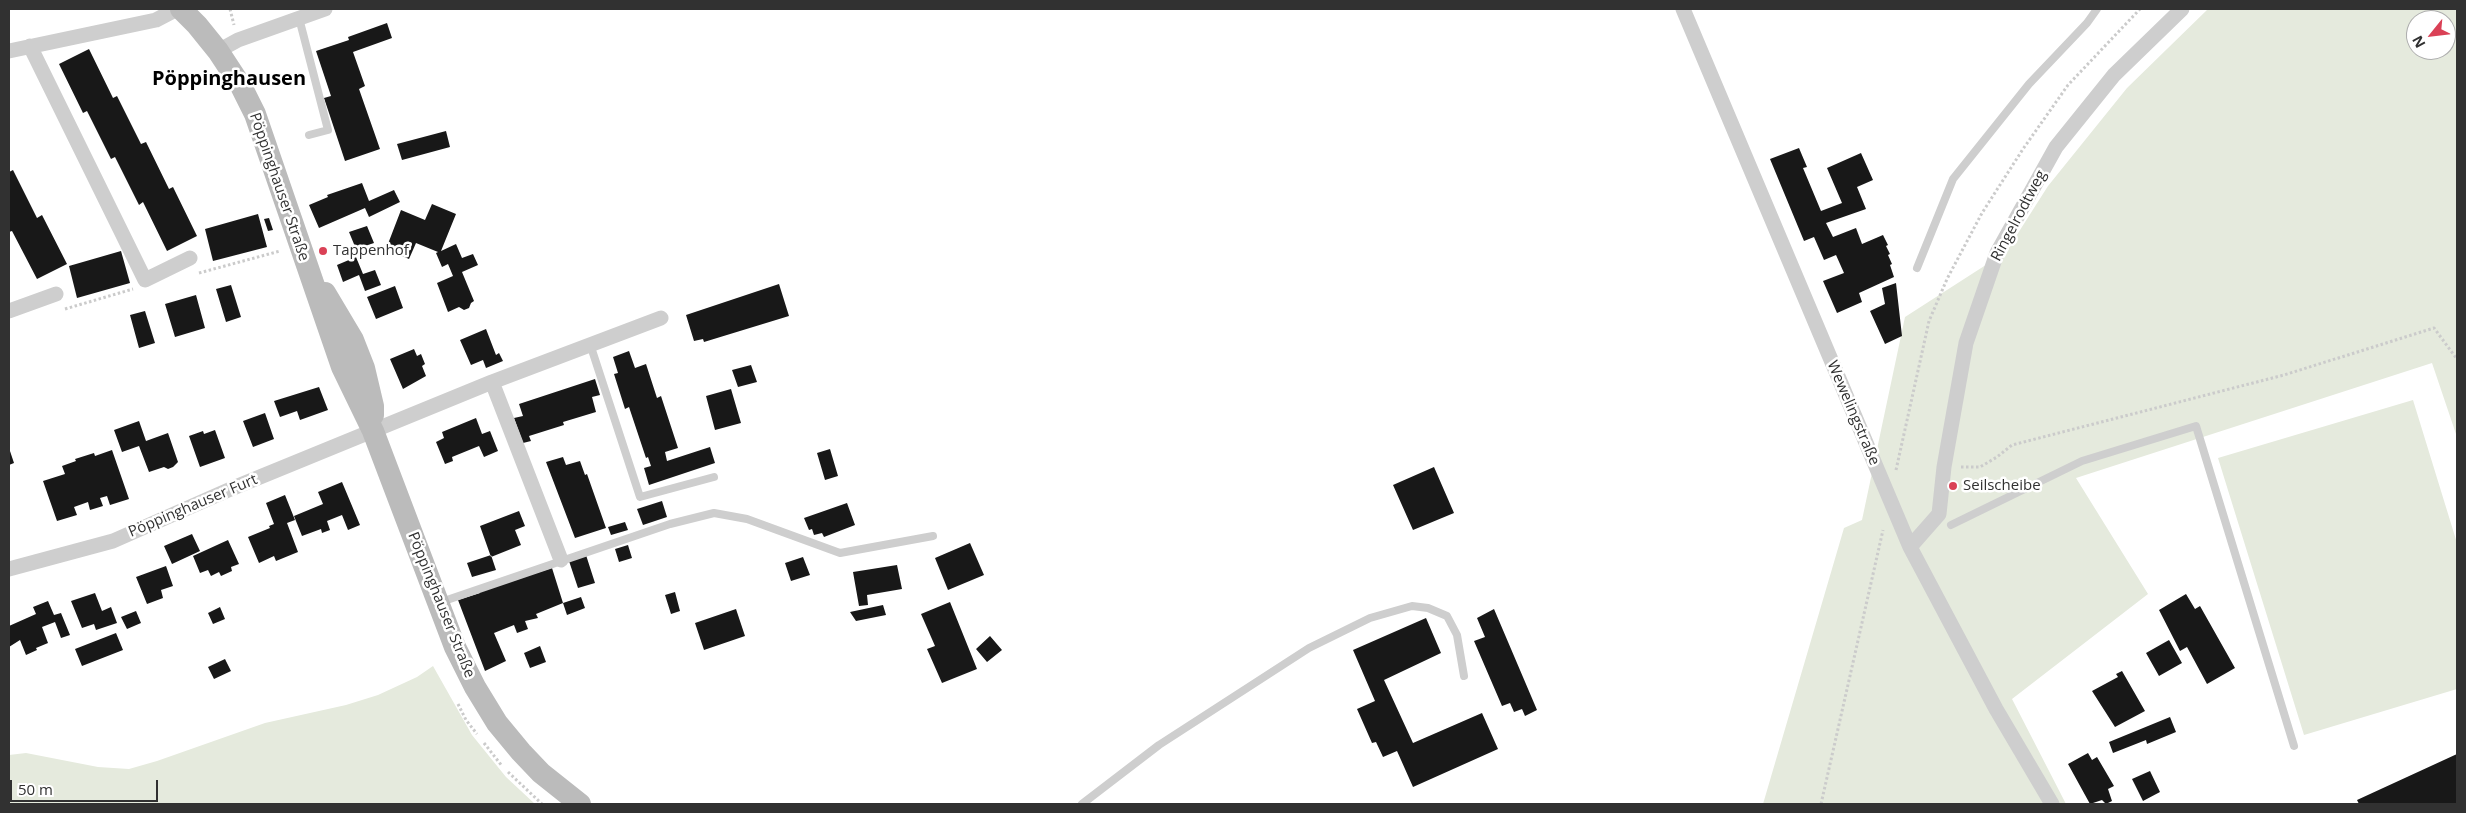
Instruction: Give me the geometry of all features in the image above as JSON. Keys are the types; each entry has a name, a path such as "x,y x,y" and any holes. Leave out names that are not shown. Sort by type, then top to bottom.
{"main road":[{"name":"Pöppinghauser Straße","path":"181,9 218,51 241,86 255,114 298,246 342,367 373,431 455,648 475,687 497,722 540,773 576,803"}],"street":[{"path":"9,51 156,20 176,9"},
{"path":"218,51 238,40 325,9"},
{"name":"Wewelingstraße","path":"1684,9 1910,547 1996,708 2052,804"},
{"name":"Ringelrodtweg","path":"1910,547 1939,514 1944,467 1966,344 1997,254 2056,148 2114,75 2182,9"},
{"path":"30,46 145,280 190,258"},
{"path":"9,311 56,294"},
{"path":"373,431 492,382 661,318"},
{"path":"492,382 561,560"},
{"name":"Pöppinghauser Furt","path":"9,569 113,541 233,488 373,431"}],"lane":[{"path":"1917,268 1953,179 2029,84 2087,23 2097,9"},
{"path":"299,18 328,130 310,135"},
{"path":"590,344 640,497 714,477"},
{"path":"1951,525 2082,461 2196,426 2294,746"},
{"path":"439,603 670,524 714,513 747,519 840,553 933,536"},
{"path":"1082,804 1159,745 1309,648 1370,618 1412,606 1428,608 1447,616 1457,635 1464,676"}],"path":[{"path":"190,258 198,273 298,246"},
{"path":"56,294 64,310 140,287 145,280"},
{"path":"1944,467 1980,467 2012,445 2284,375 2434,328 2457,359"},
{"path":"1821,804 1863,626 1889,498"}],"shaded area":[{"path":"2208,9 2457,9 2457,437 2432,363 2076,478 2148,594 2012,699 2066,804 1763,804 1844,528 1862,520 1905,317 2006,252 2048,186 2127,88"},
{"path":"2413,400 2457,543 2457,689 2304,735 2218,458"},
{"path":"433,666 472,735 506,777 535,804 9,804 9,755 26,753 98,767 129,769 265,723 346,705 378,695 417,677"}],"building":[{"path":"387,23 392,38 353,52 365,86 359,89 380,149 345,161 324,98 331,96 316,51 349,40 348,37"},
{"path":"89,49 113,98 117,96 141,144 146,142 169,189 173,187 197,236 167,251 143,202 139,205 115,157 111,159 87,111 83,113 59,64"},
{"path":"446,131 450,147 402,160 397,144"},
{"path":"1799,148 1807,167 1803,168 1821,211 1842,203 1827,168 1861,153 1873,180 1857,187 1866,209 1826,223 1833,237 1856,228 1862,244 1883,235 1888,245 1886,246 1890,254 1888,255 1894,277 1859,293 1862,302 1837,313 1823,281 1844,273 1836,255 1824,260 1814,237 1804,241 1770,159"},
{"path":"13,170 37,218 42,215 67,264 37,279 12,231 9,232 9,172"},
{"path":"362,183 369,201 394,190 400,202 369,217 365,208 319,228 309,205 328,197 327,195"},
{"path":"432,204 456,214 441,251 456,244 462,258 473,254 478,265 462,272 474,301 469,308 464,310 459,307 448,312 437,283 453,276 448,264 442,267 436,253 438,252 416,243 409,259 386,249 401,210 425,220"},
{"path":"258,214 267,247 213,261 205,229"},
{"path":"269,218 273,230 268,231 264,219"},
{"path":"367,226 374,243 356,249 349,232"},
{"path":"121,251 130,283 77,298 69,266"},
{"path":"356,257 363,274 375,270 381,285 365,291 359,275 343,282 337,265"},
{"path":"1896,283 1902,336 1885,344 1870,311 1885,304 1882,288"},
{"path":"779,284 789,316 704,342 703,339 694,341 686,315"},
{"path":"231,285 241,317 226,322 216,289"},
{"path":"395,286 403,308 376,319 367,297"},
{"path":"196,295 205,328 175,337 165,304"},
{"path":"145,311 155,343 139,348 130,315"},
{"path":"486,329 496,355 499,353 503,361 486,368 483,360 471,365 460,340"},
{"path":"414,349 417,356 421,354 425,364 422,366 426,376 403,389 390,359"},
{"path":"629,351 635,368 646,364 657,398 661,396 678,448 665,452 667,461 710,447 715,463 649,485 644,468 651,466 648,457 646,458 629,407 625,409 614,374 618,373 613,357"},
{"path":"751,365 757,382 738,387 732,370"},
{"path":"595,379 600,395 592,397 596,412 563,422 564,425 529,436 531,441 523,443 514,418 523,416 519,404"},
{"path":"319,387 328,410 300,420 297,411 280,417 274,401"},
{"path":"731,389 741,423 715,430 706,396"},
{"path":"265,413 274,439 253,447 243,421"},
{"path":"476,418 482,434 490,431 498,451 484,457 479,446 452,457 453,461 445,464 436,442 444,438 442,432"},
{"path":"139,421 146,441 168,433 178,462 173,467 168,469 164,467 149,472 139,446 122,452 114,430"},
{"path":"215,430 225,458 200,467 189,436 203,431 204,434"},
{"path":"9,448 14,463 9,465"},
{"path":"830,449 838,476 825,480 817,453"},
{"path":"112,450 129,499 110,505 107,496 100,498 103,506 90,510 88,502 74,507 77,515 57,521 43,481 65,474 62,466 76,461 75,459 94,453 95,456"},
{"path":"563,457 566,465 580,461 585,475 587,474 606,528 575,538 546,462"},
{"path":"1434,467 1454,513 1413,530 1393,485"},
{"path":"342,482 360,525 348,530 342,515 327,521 330,530 322,533 321,529 302,536 294,516 323,504 318,492"},
{"path":"285,495 295,520 287,523 298,552 276,561 274,556 259,563 248,537 270,528 269,526 274,524 266,503"},
{"path":"662,501 667,517 643,525 637,509"},
{"path":"847,503 855,525 824,537 822,533 814,535 812,529 809,530 804,518"},
{"path":"519,511 525,526 515,530 521,545 491,557 480,526"},
{"path":"625,522 628,530 611,535 608,527"},
{"path":"192,534 200,551 172,564 164,546"},
{"path":"228,540 239,564 231,567 232,571 221,576 219,572 211,576 208,570 200,573 193,556"},
{"path":"970,543 984,575 948,590 935,558"},
{"path":"628,545 632,558 619,562 615,549"},
{"path":"491,555 496,570 472,577 467,563"},
{"path":"586,555 595,583 578,588 569,561"},
{"path":"803,557 810,575 791,581 785,563"},
{"path":"897,565 902,589 867,595 868,605 859,606 853,572"},
{"path":"166,566 173,586 161,590 163,598 147,604 136,577"},
{"path":"552,568 563,603 536,614 538,618 525,621 528,629 517,633 514,625 494,633 506,661 485,671 458,600"},
{"path":"675,592 680,611 671,614 665,595"},
{"path":"95,593 102,611 111,607 117,623 96,630 94,624 82,628 71,601"},
{"path":"2186,594 2195,609 2200,606 2235,668 2207,684 2187,647 2180,651 2159,610"},
{"path":"581,597 585,608 567,615 563,603"},
{"path":"48,601 54,615 61,613 70,635 61,638 55,622 42,627 48,643 36,648 37,650 26,655 20,640 9,647 9,626 36,614 33,607"},
{"path":"950,602 977,669 942,683 927,649 935,646 921,614"},
{"path":"883,605 886,615 856,621 850,612"},
{"path":"220,607 225,619 213,624 208,613"},
{"path":"736,609 745,636 704,650 695,623"},
{"path":"1494,609 1537,710 1525,716 1522,709 1514,712 1510,703 1502,706 1474,641 1485,637 1477,618"},
{"path":"136,611 141,623 127,629 121,617"},
{"path":"1426,618 1441,653 1384,680 1413,743 1482,713 1498,749 1413,787 1397,751 1383,757 1376,742 1372,743 1357,709 1375,701 1353,650"},
{"path":"116,633 123,650 82,666 75,649"},
{"path":"990,636 1002,650 987,662 976,649"},
{"path":"2169,640 2182,663 2159,676 2146,653"},
{"path":"540,646 546,662 530,668 524,653"},
{"path":"225,659 231,671 214,679 208,667"},
{"path":"2122,671 2145,711 2115,727 2092,691 2118,677 2116,674"},
{"path":"2170,717 2176,732 2147,744 2146,740 2113,753 2109,742"},
{"path":"2088,753 2092,760 2097,757 2114,786 2108,789 2112,801 2106,804 2102,800 2090,804 2068,764"},
{"path":"2457,754 2457,804 2359,804 2357,800"},
{"path":"2150,771 2160,792 2143,801 2132,779"}],"place":[{"name":"Tappenhof","path":"323,251"},
{"name":"Seilscheibe","path":"1953,486"}],"district":[{"name":"Pöppinghausen","path":"229,79"}]}
